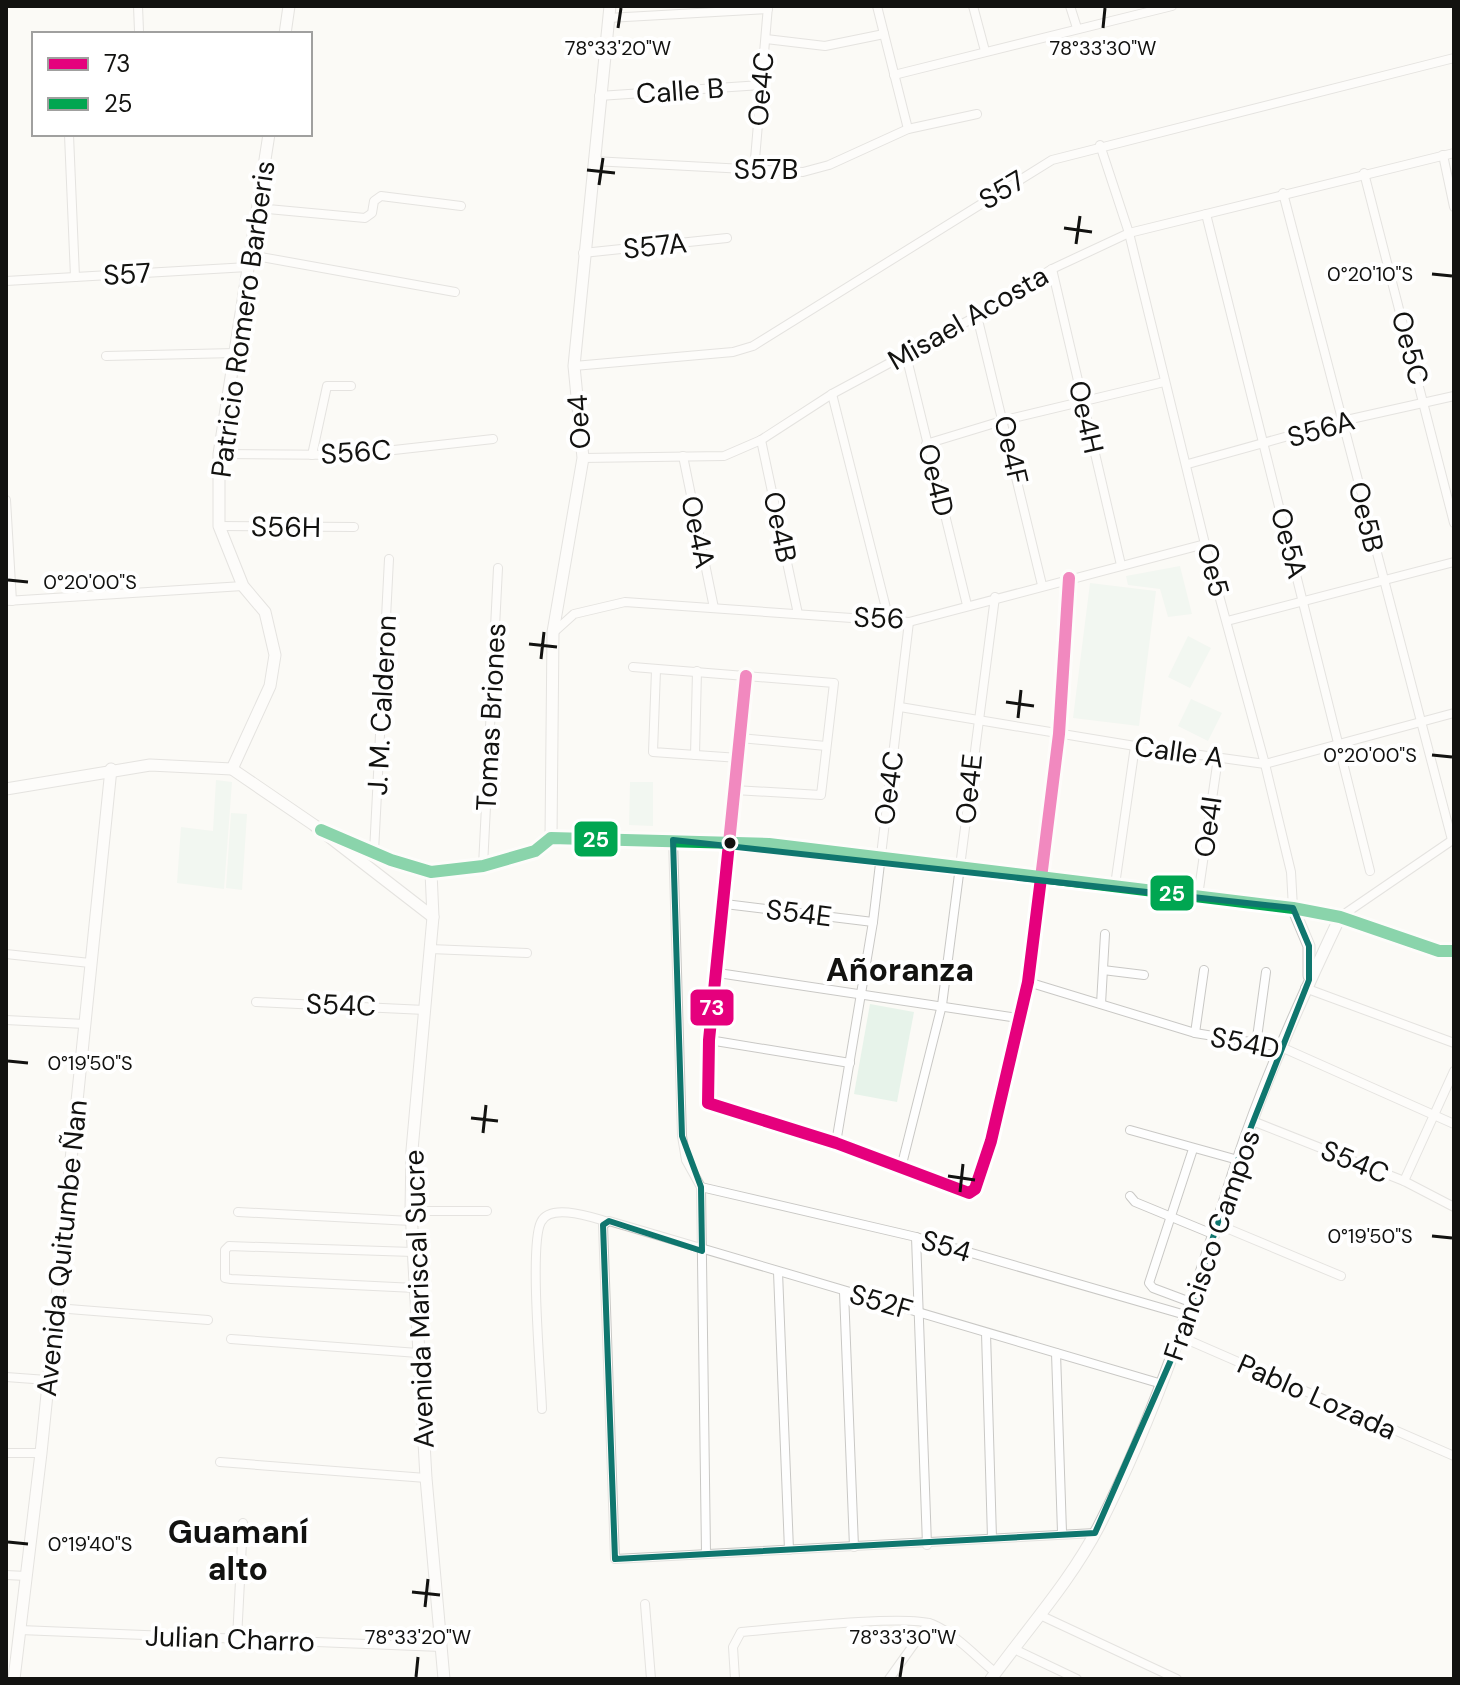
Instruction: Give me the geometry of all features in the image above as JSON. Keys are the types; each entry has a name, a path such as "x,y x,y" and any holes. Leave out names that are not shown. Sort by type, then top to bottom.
{"street":[{"path":"138,6 139,31"},
{"path":"285,32 289,6"},
{"path":"877,6 908,129"},
{"path":"973,6 985,51"},
{"path":"1070,6 1077,28"},
{"path":"609,12 768,7"},
{"name":"Oe4C","path":"754,171 768,7"},
{"path":"894,75 1167,7"},
{"name":"Oe4","path":"551,838 553,632 583,458 574,366 609,12"},
{"path":"766,39 825,46 884,34"},
{"name":"S57","path":"574,366 733,352 753,346 1052,160 1100,145 1454,58"},
{"name":"Calle B","path":"599,96 761,85"},
{"name":"S57B","path":"593,161 803,172 829,165 908,129 977,114"},
{"path":"69,136 75,277"},
{"name":"Patricio Romero Barberis","path":"232,769 270,686 275,655 265,612 243,586 219,526 219,454 269,136"},
{"name":"Oe5","path":"1100,145 1129,233 1164,382 1188,464 1205,544 1265,764 1291,872 1293,908"},
{"name":"Misael Acosta","path":"583,458 724,456 761,440 832,394 977,316 1052,269 1129,233 1454,153"},
{"path":"1443,155 1454,207"},
{"name":"Oe5C","path":"1364,173 1454,523"},
{"name":"Oe5B","path":"1283,193 1382,581 1453,840"},
{"path":"257,208 365,218 372,213 374,201 381,196 461,206"},
{"name":"Oe5A","path":"1206,214 1342,745 1370,871"},
{"name":"S57A","path":"583,253 727,238"},
{"name":"S57","path":"6,281 249,261 455,292"},
{"name":"Oe4H","path":"1052,269 1121,565"},
{"name":"Oe4F","path":"977,316 1005,420 1042,585"},
{"path":"106,356 235,353"},
{"name":"Oe4D","path":"906,355 967,605"},
{"path":"926,444 1005,420 1164,382"},
{"path":"312,455 327,386 351,386"},
{"path":"832,394 889,620"},
{"name":"S56A","path":"1188,464 1342,421 1454,396"},
{"name":"S56C","path":"219,454 349,455 493,439"},
{"name":"Oe4B","path":"761,440 798,614"},
{"name":"Oe4A","path":"683,456 714,608"},
{"path":"6,500 9,601 243,586"},
{"name":"S56H","path":"219,526 354,527"},
{"name":"S56","path":"553,632 574,614 625,602 909,622 1205,544"},
{"name":"J. M. Calderon","path":"374,852 389,559"},
{"path":"1227,621 1454,562"},
{"name":"Tomas Briones","path":"483,866 498,568"},
{"path":"746,676 709,1040 708,1103 836,1143 969,1193 975,1189 991,1141 1028,982 1059,734 1069,578"},
{"name":"Oe4E","path":"901,1168 942,1005 961,867 976,721 995,597"},
{"name":"Oe4C","path":"836,1143 873,922 909,622"},
{"path":"633,667 834,683 819,797 734,790"},
{"path":"656,670 653,752 739,758"},
{"path":"695,755 697,671"},
{"name":"Calle A","path":"900,707 1265,764 1454,713"},
{"path":"740,738 826,746"},
{"path":"1115,885 1135,746"},
{"name":"Oe4I","path":"1198,896 1218,758"},
{"path":"6,789 111,769 150,765 232,769 321,830 433,917"},
{"name":"Avenida Quitumbe Ñan","path":"11,1678 20,1630 41,1453 111,769"},
{"path":"321,830 391,860 431,872 483,866 535,851 551,838 673,840 880,855 1293,908 1340,917 1414,944 1454,951"},
{"path":"673,840 682,1136 686,1160 701,1187 706,1553"},
{"name":"Francisco Campos","path":"993,1676 1042,1616 1095,1533 1181,1337 1238,1160 1307,984 1340,917 1453,840"},
{"path":"382,879 383,867 391,860"},
{"name":"Avenida Mariscal Sucre","path":"431,872 433,917 413,1135 411,1216 426,1478 444,1679"},
{"name":"S54E","path":"725,904 873,922"},
{"path":"1293,908 1309,946 1307,984 1454,1043"},
{"path":"1101,1004 1105,934"},
{"path":"430,949 527,953"},
{"path":"6,954 90,963"},
{"path":"1103,970 1144,975"},
{"path":"1195,1033 1204,970"},
{"path":"1256,1045 1266,972"},
{"path":"718,973 863,992 1018,1018"},
{"name":"S54D","path":"1028,982 1195,1033 1281,1047 1454,1124"},
{"name":"S54C","path":"256,1002 425,1010"},
{"path":"6,1020 85,1024"},
{"path":"709,1040 850,1063"},
{"path":"1404,1181 1454,1071"},
{"name":"S54C","path":"1255,1122 1404,1181 1454,1207"},
{"path":"1130,1130 1238,1160"},
{"path":"1193,1149 1149,1283 1153,1288 1193,1303"},
{"name":"S54","path":"701,1187 916,1237 1189,1316"},
{"path":"1130,1196 1135,1202 1341,1276"},
{"path":"238,1212 411,1216 487,1211"},
{"name":"S52F","path":"542,1409 536,1255 541,1222 548,1215 561,1213 778,1272 1162,1384"},
{"path":"604,1223 613,1556 617,1559 927,1545 1062,1532 1095,1533"},
{"path":"916,1237 927,1545"},
{"path":"413,1252 229,1246 225,1250 223,1276 415,1288"},
{"path":"778,1272 789,1550"},
{"path":"844,1292 854,1547"},
{"path":"56,1308 208,1320"},
{"path":"986,1333 992,1538"},
{"name":"Pablo Lozada","path":"1181,1337 1454,1456"},
{"path":"231,1339 418,1353"},
{"path":"1056,1353 1062,1532"},
{"path":"6,1377 47,1380"},
{"path":"6,1453 41,1453"},
{"path":"220,1462 426,1478"},
{"path":"237,1639 243,1523"},
{"path":"6,1575 26,1576"},
{"path":"645,1604 651,1679"},
{"path":"1042,1616 1177,1679"},
{"path":"889,1679 929,1623"},
{"path":"735,1679 733,1647 741,1632 929,1623 947,1633 993,1676"},
{"name":"Julian Charro","path":"20,1630 441,1647"},
{"path":"1014,1649 1077,1679"}],"highlighted area":[{"path":"673,840 1293,908 1309,946 1309,980 1238,1160 1181,1337 1095,1533 615,1559 603,1225 609,1221 702,1251 701,1187 682,1136"}],"shaded area":[{"path":"1180,566 1192,614 1168,617 1160,589 1128,585 1126,576"},
{"path":"1090,583 1156,591 1139,726 1073,718"},
{"path":"1188,636 1211,648 1190,688 1168,677"},
{"path":"1191,699 1222,713 1208,741 1178,726"},
{"path":"216,780 232,782 224,889 177,883 181,827 213,831"},
{"path":"630,782 653,782 653,826 629,825"},
{"path":"231,813 247,814 242,890 226,888"},
{"path":"870,1004 914,1012 897,1102 854,1094"}],"transit line":[{"name":"73","path":"746,676 709,1040 708,1103 836,1143 969,1193 975,1189 991,1141 1028,982 1059,734 1069,578"},
{"name":"25","path":"321,830 391,860 431,872 483,866 535,851 551,838 769,844 1293,908 1340,917 1439,951 1454,951"}],"district":[{"name":"Añoranza","path":"900,970"},
{"name":"Guamaní alto","path":"238,1550"}]}
